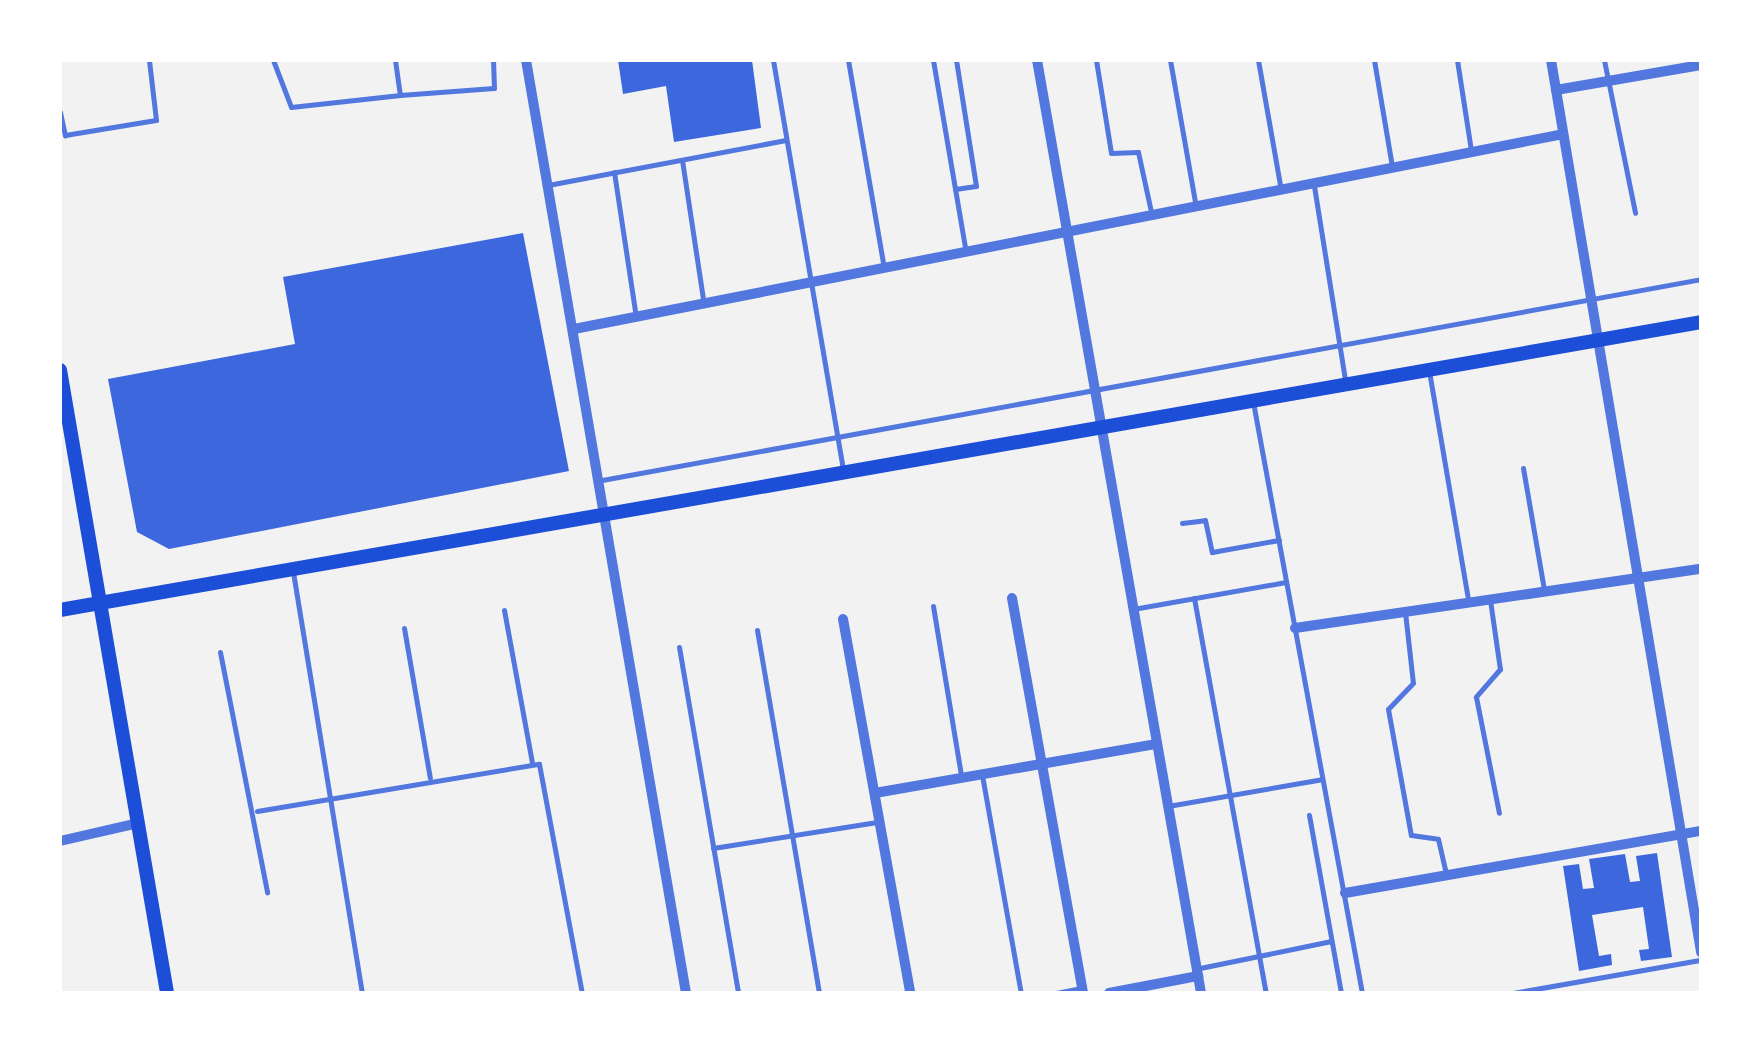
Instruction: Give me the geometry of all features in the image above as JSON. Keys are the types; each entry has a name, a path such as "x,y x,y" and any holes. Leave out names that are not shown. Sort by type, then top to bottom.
{"main road":[{"path":"61,605 100,602 293,569 1701,322"},
{"path":"60,370 167,993"}],"street":[{"path":"526,60 608,514 686,993"},
{"path":"1037,60 1201,993"},
{"path":"1551,60 1701,952"},
{"path":"1556,90 1677,65 1701,65"},
{"path":"574,330 1068,237 1563,134"},
{"path":"1295,628 1701,569"},
{"path":"1012,598 1082,991"},
{"path":"842,619 910,993"},
{"path":"876,793 1157,744"},
{"path":"60,841 138,824"},
{"path":"1345,894 1701,831"},
{"path":"1109,993 1197,972"}],"lane":[{"path":"60,112 65,135 156,120 149,60"},
{"path":"273,60 291,108 400,94 494,88 493,60"},
{"path":"395,60 400,94"},
{"path":"773,60 843,474"},
{"path":"848,60 884,272"},
{"path":"933,60 966,256"},
{"path":"955,188 976,186 956,60"},
{"path":"1096,60 1110,153 1138,152 1153,219"},
{"path":"1170,60 1197,210"},
{"path":"1258,60 1281,193"},
{"path":"1374,60 1392,170"},
{"path":"1457,60 1471,153"},
{"path":"1604,60 1635,213"},
{"path":"548,184 786,140"},
{"path":"682,160 704,305"},
{"path":"614,172 636,318"},
{"path":"1314,186 1346,386"},
{"path":"602,480 1701,280"},
{"path":"1429,371 1468,604"},
{"path":"1254,402 1362,993"},
{"path":"1524,468 1545,592"},
{"path":"1182,523 1205,520 1212,552 1279,540"},
{"path":"293,569 362,993"},
{"path":"1133,608 1286,582"},
{"path":"1194,598 1227,796 1266,993"},
{"path":"1490,600 1500,669 1476,697 1499,813"},
{"path":"932,606 961,778"},
{"path":"504,610 532,763 545,777 582,993"},
{"path":"1405,612 1412,682 1388,709 1411,835 1438,840 1446,876"},
{"path":"404,628 430,779"},
{"path":"757,630 819,993"},
{"path":"679,647 738,993"},
{"path":"220,652 258,811 267,892"},
{"path":"258,811 532,763"},
{"path":"982,775 1020,993"},
{"path":"1168,806 1322,779"},
{"path":"1309,815 1341,993"},
{"path":"714,848 880,822"},
{"path":"1197,972 1332,941"},
{"path":"1513,993 1701,960"},
{"path":"1056,993 1082,991"}],"building":[{"path":"618,60 752,60 761,128 674,142 666,86 623,94"},
{"path":"523,233 569,471 169,549 137,532 108,379 295,344 283,277"},
{"path":"1657,853 1672,957 1641,961 1639,950 1649,949 1643,907 1592,915 1599,956 1611,954 1612,965 1579,971 1563,866 1579,864 1583,889 1594,888 1589,859 1625,854 1630,882 1640,881 1636,856"}]}
